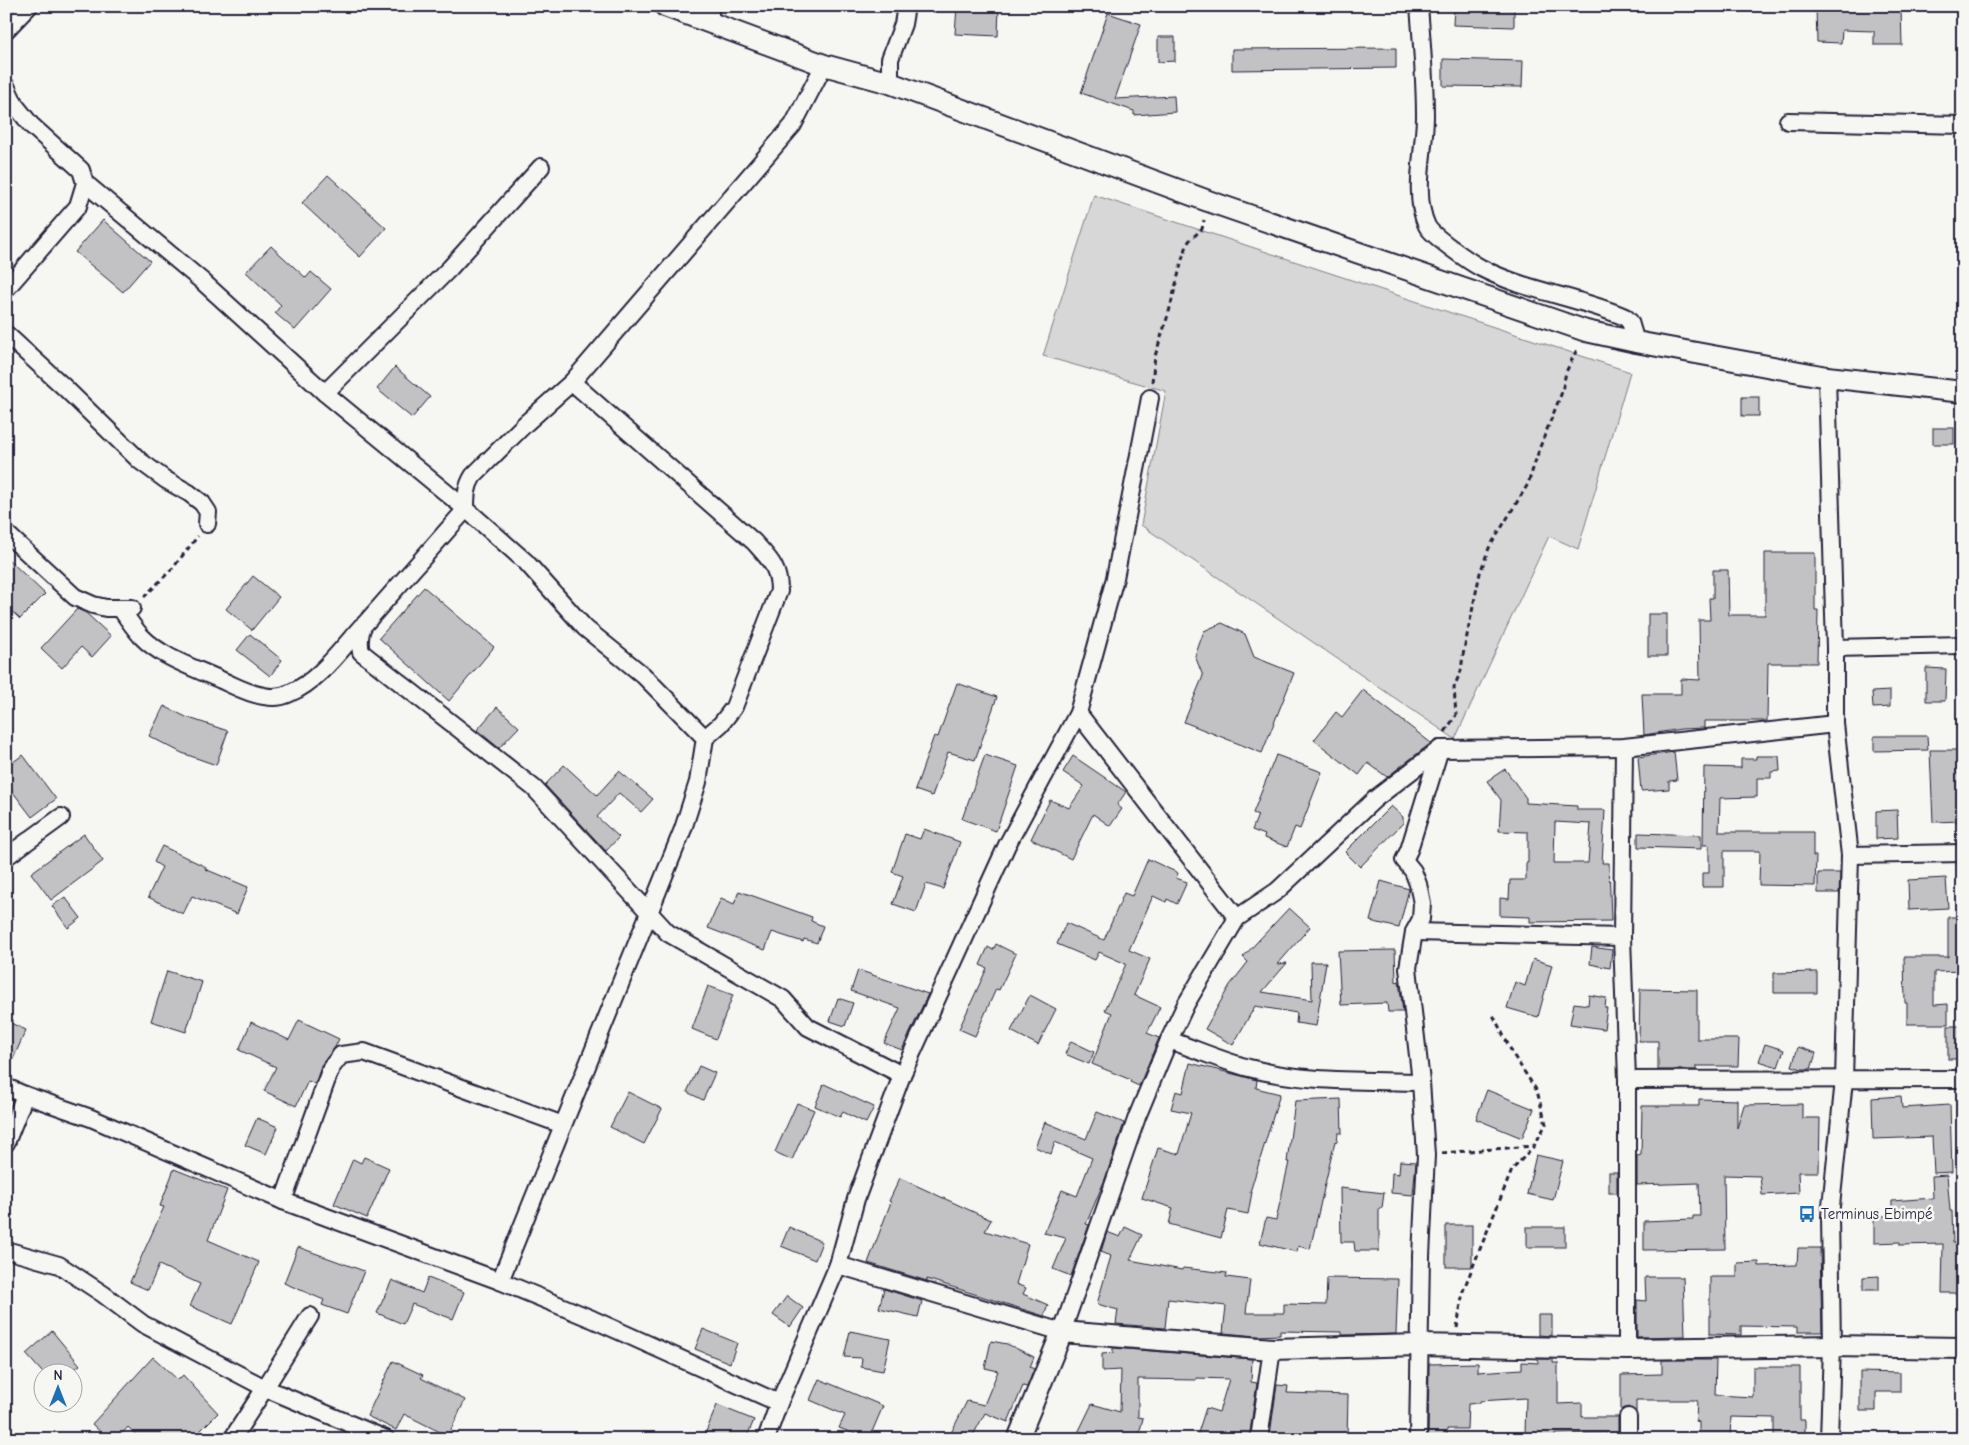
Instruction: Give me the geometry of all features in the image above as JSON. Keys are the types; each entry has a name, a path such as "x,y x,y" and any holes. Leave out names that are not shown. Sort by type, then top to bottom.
{"street":[{"path":"6,30 30,6"},
{"path":"665,6 710,15 824,66 890,83 1208,201 1586,331 1827,377 1963,392"},
{"path":"890,83 890,59 903,24 906,6"},
{"path":"1419,6 1424,61 1425,118 1420,205 1428,227 1438,238 1480,267 1525,287 1625,317 1630,322 1636,342"},
{"path":"6,533 75,597 93,605 127,608 142,637 175,660 250,693 264,696 276,697 288,694 302,687 317,675 363,626 466,509 466,491 473,476 525,424 572,382 792,125 824,66"},
{"path":"6,86 15,105 31,126 81,170 85,183 202,281 325,392 466,509 526,562 585,628 643,675 706,738"},
{"path":"1788,121 1963,125"},
{"path":"325,392 450,268 541,166"},
{"path":"6,289 78,206 85,183"},
{"path":"6,334 140,461 202,503 208,512 207,524"},
{"path":"1827,377 1835,648 1835,724 1850,855 1844,1080 1830,1216 1832,1346 1829,1439"},
{"path":"500,1281 686,820 698,782 706,738 734,707 779,591 779,578 774,566 754,542 572,382"},
{"path":"766,1439 779,1403 838,1265 856,1199 902,1075 1007,844 1078,713 1115,578 1150,398"},
{"path":"363,626 360,639 361,652 534,788 668,933 784,999 808,1027 902,1075"},
{"path":"1835,648 1963,645"},
{"path":"1078,713 1237,918"},
{"path":"1018,1439 1062,1332 1137,1117 1169,1040 1186,1004 1237,918 1278,891 1376,799 1440,750 1624,747 1835,724"},
{"path":"1624,747 1622,936 1627,1080 1627,1349"},
{"path":"1418,1439 1419,1345 1426,1155 1421,1082 1408,968 1414,932 1421,919 1422,903 1413,871 1404,860 1440,750"},
{"path":"6,857 60,817"},
{"path":"1850,855 1963,853"},
{"path":"1414,932 1622,936"},
{"path":"1169,1040 1248,1068 1277,1074 1421,1082"},
{"path":"283,1201 330,1068 341,1055 364,1052 563,1125"},
{"path":"1627,1080 1963,1079"},
{"path":"6,1087 91,1118 283,1201 500,1281 592,1319 779,1403"},
{"path":"6,1143 25,1095"},
{"path":"6,1250 59,1265 103,1294 143,1324 265,1388 386,1439"},
{"path":"838,1265 1062,1332 1272,1349 1419,1345 1627,1349 1832,1346 1963,1348"},
{"path":"232,1439 310,1316"},
{"path":"1259,1439 1272,1349"},
{"path":"1628,1417 1628,1439"}],"path":[{"path":"1150,398 1155,356 1169,312 1182,256 1189,241 1202,229 1208,201"},
{"path":"1440,750 1443,736 1456,715 1454,687 1461,671 1462,655 1480,573 1489,548 1528,484 1540,447 1562,392 1566,372 1586,331"},
{"path":"127,608 178,562 207,524"},
{"path":"1454,1345 1463,1291 1512,1170 1534,1146 1546,1124 1537,1091 1514,1056 1492,1013"},
{"path":"1426,1155 1534,1146"}],"shaded area":[{"path":"1094,195 1630,372 1578,549 1549,536 1455,739 1141,525 1166,391 1043,356"}],"building":[{"path":"957,6 999,6 998,36 955,34"},
{"path":"1454,6 1514,6 1514,27 1453,25"},
{"path":"1816,8 1901,9 1902,45 1874,45 1874,31 1842,30 1841,43 1817,42"},
{"path":"1108,13 1141,24 1115,99 1174,96 1175,112 1134,115 1134,111 1081,93"},
{"path":"1158,37 1175,37 1175,61 1158,62"},
{"path":"1396,48 1396,68 1232,70 1232,49"},
{"path":"1443,59 1523,61 1522,87 1443,86"},
{"path":"328,175 386,228 360,257 302,203"},
{"path":"103,220 150,261 123,292 75,252"},
{"path":"271,246 306,278 311,272 331,289 295,330 275,313 281,305 246,272"},
{"path":"395,367 430,397 412,418 377,389"},
{"path":"1742,397 1759,397 1759,416 1742,416"},
{"path":"1933,428 1954,428 1954,444 1933,444"},
{"path":"1765,553 1815,553 1815,610 1818,610 1817,663 1768,663 1767,721 1704,721 1704,728 1681,729 1644,735 1642,694 1681,694 1681,679 1700,680 1699,620 1710,620 1709,598 1713,598 1713,570 1728,570 1729,615 1765,615"},
{"path":"6,557 45,594 20,619 6,606"},
{"path":"253,576 279,597 252,630 226,609"},
{"path":"424,587 494,647 449,701 379,638"},
{"path":"77,609 86,613 111,636 92,657 81,647 62,668 41,648"},
{"path":"1648,614 1667,614 1667,656 1648,656"},
{"path":"1222,623 1245,634 1254,657 1294,673 1262,753 1184,722 1203,676 1195,656 1204,631"},
{"path":"250,634 282,660 270,676 237,650"},
{"path":"1926,668 1946,669 1945,701 1926,701"},
{"path":"957,683 997,697 975,760 948,752 932,796 915,790 934,736 938,737"},
{"path":"1363,690 1431,743 1387,777 1368,763 1359,775 1314,740 1336,712 1342,717"},
{"path":"1890,691 1890,707 1873,708 1872,692"},
{"path":"164,706 186,717 228,731 216,765 182,753 149,736"},
{"path":"497,707 519,727 499,748 477,730"},
{"path":"1874,736 1927,736 1928,750 1874,751"},
{"path":"1930,750 1963,750 1963,821 1933,822"},
{"path":"1674,752 1677,780 1669,781 1669,789 1641,791 1638,757"},
{"path":"23,755 56,799 32,817 6,783 6,767"},
{"path":"985,755 1018,766 996,831 962,819"},
{"path":"1276,755 1322,772 1300,829 1295,827 1287,847 1264,838 1265,835 1252,830 1258,815 1253,813"},
{"path":"1073,756 1126,792 1117,805 1122,809 1110,826 1093,814 1071,859 1031,839 1050,800 1069,808 1084,786 1063,772"},
{"path":"1756,756 1779,756 1780,771 1771,772 1771,778 1757,778 1757,797 1720,798 1719,832 1813,832 1813,856 1816,856 1815,886 1759,885 1760,851 1724,851 1724,887 1702,887 1702,873 1709,873 1709,845 1703,845 1704,767 1741,768 1741,759 1756,759"},
{"path":"564,765 597,795 619,771 653,799 641,812 619,793 597,817 619,837 606,851 545,785"},
{"path":"1505,769 1526,798 1526,803 1577,806 1577,810 1605,810 1602,863 1609,863 1611,921 1530,922 1530,917 1500,916 1500,898 1509,899 1510,880 1526,880 1528,832 1499,831 1501,800 1487,781","holes":["1555,822 1591,824 1588,863 1554,863"]},
{"path":"1391,806 1403,817 1403,823 1360,867 1345,852"},
{"path":"1897,810 1898,838 1876,839 1876,811"},
{"path":"924,829 960,842 943,889 926,884 916,912 893,904 903,876 892,872 905,834 920,839"},
{"path":"1638,833 1701,835 1701,849 1638,847"},
{"path":"84,834 103,861 51,900 31,873"},
{"path":"162,846 206,867 205,869 248,887 237,914 192,896 183,914 148,897 162,867 154,862"},
{"path":"1148,859 1178,873 1176,878 1187,882 1177,904 1167,899 1166,902 1153,896 1129,950 1150,959 1134,995 1160,1007 1147,1033 1159,1038 1139,1086 1130,1082 1131,1080 1092,1064 1112,1013 1105,1010 1126,964 1099,952 1095,960 1057,944 1066,923 1104,940 1124,893 1132,896"},
{"path":"1818,873 1840,873 1839,893 1818,893"},
{"path":"1946,878 1948,908 1909,910 1908,880"},
{"path":"1381,881 1409,889 1399,928 1370,921"},
{"path":"739,891 812,917 811,921 823,926 817,943 804,939 803,942 772,932 765,950 708,928 721,898 734,904"},
{"path":"65,897 81,918 68,928 52,906"},
{"path":"1289,908 1310,927 1278,964 1287,963 1262,992 1312,1000 1311,962 1326,962 1316,1026 1296,1023 1297,1013 1255,1006 1233,1045 1205,1029 1230,985 1248,962 1243,957"},
{"path":"1948,917 1963,917 1963,971 1934,972 1934,1005 1948,1004 1948,1024 1907,1024 1904,957 1948,957"},
{"path":"996,944 1016,954 999,990 996,989 975,1036 959,1029 987,968 980,965 988,947 993,950"},
{"path":"1592,947 1612,950 1610,968 1590,964"},
{"path":"1395,950 1396,982 1399,981 1403,1012 1388,1012 1387,1003 1341,1005 1338,951"},
{"path":"1533,959 1552,965 1538,1017 1507,1008 1515,982 1525,986"},
{"path":"858,970 928,994 902,1050 884,1043 900,1008 851,991"},
{"path":"167,971 202,982 186,1032 151,1021"},
{"path":"1817,972 1817,993 1774,993 1774,973"},
{"path":"708,986 733,995 716,1039 692,1029"},
{"path":"1640,989 1697,990 1697,1039 1739,1039 1738,1066 1696,1066 1696,1070 1658,1070 1658,1041 1639,1041"},
{"path":"1030,995 1056,1009 1038,1045 1011,1031"},
{"path":"1589,995 1606,998 1605,1008 1607,1008 1604,1029 1570,1024 1574,1003 1588,1005"},
{"path":"838,998 853,1003 845,1026 830,1021"},
{"path":"299,1020 339,1039 322,1064 315,1084 308,1081 296,1106 264,1091 276,1067 239,1050 251,1022 289,1040"},
{"path":"6,1021 26,1030 6,1075"},
{"path":"1948,1026 1963,1026 1963,1059 1948,1059"},
{"path":"1071,1041 1094,1052 1089,1064 1065,1054"},
{"path":"1765,1044 1784,1050 1778,1067 1759,1061"},
{"path":"1798,1047 1816,1053 1811,1069 1792,1066"},
{"path":"1190,1063 1257,1080 1256,1088 1280,1094 1250,1192 1252,1192 1248,1214 1228,1210 1221,1238 1169,1224 1173,1208 1142,1198 1158,1148 1179,1154 1191,1113 1171,1109 1176,1091 1183,1093"},
{"path":"699,1066 715,1073 703,1100 687,1092"},
{"path":"824,1084 874,1107 866,1123 843,1112 840,1117 815,1106"},
{"path":"1487,1090 1534,1109 1522,1138 1476,1119"},
{"path":"628,1092 662,1109 644,1144 610,1127"},
{"path":"1901,1096 1902,1108 1950,1105 1952,1172 1934,1173 1932,1137 1873,1139 1872,1098"},
{"path":"1341,1099 1342,1133 1338,1133 1337,1142 1335,1141 1310,1249 1298,1246 1297,1252 1260,1243 1266,1218 1276,1220 1289,1162 1287,1162 1295,1101"},
{"path":"1699,1099 1737,1100 1737,1128 1744,1105 1802,1104 1802,1118 1820,1118 1819,1172 1798,1172 1799,1193 1762,1195 1760,1176 1724,1175 1725,1249 1644,1250 1644,1221 1693,1219 1693,1216 1700,1216 1699,1183 1637,1185 1637,1156 1641,1155 1642,1106 1699,1106"},
{"path":"797,1103 814,1110 792,1160 775,1152"},
{"path":"1097,1112 1124,1123 1105,1179 1086,1224 1089,1225 1071,1276 1053,1269 1066,1238 1044,1233 1062,1190 1077,1196 1092,1158 1055,1142 1051,1154 1035,1147 1045,1122 1086,1139"},
{"path":"257,1118 278,1127 266,1154 245,1145"},
{"path":"1536,1155 1563,1161 1553,1200 1527,1194"},
{"path":"364,1157 389,1168 367,1218 334,1204 353,1159 361,1163"},
{"path":"1400,1161 1416,1162 1413,1195 1391,1193 1392,1173 1399,1174"},
{"path":"174,1169 227,1190 208,1240 259,1262 232,1324 190,1306 200,1284 159,1265 148,1290 130,1282 164,1207 160,1206"},
{"path":"1609,1172 1617,1172 1617,1193 1609,1193"},
{"path":"1947,1175 1950,1211 1952,1211 1953,1243 1963,1244 1963,1293 1942,1293 1943,1244 1900,1245 1900,1242 1874,1243 1874,1216 1892,1216 1892,1201 1933,1198 1932,1176"},
{"path":"900,1178 991,1220 985,1231 1028,1244 1016,1284 1026,1288 1023,1294 1048,1305 1044,1316 927,1279 927,1281 868,1263 891,1202 889,1201"},
{"path":"1340,1188 1384,1193 1382,1208 1379,1208 1379,1251 1355,1251 1354,1242 1341,1242"},
{"path":"1446,1225 1472,1225 1472,1267 1446,1267"},
{"path":"789,1227 822,1242 815,1260 781,1246"},
{"path":"1125,1227 1142,1235 1130,1260 1182,1270 1183,1268 1227,1273 1226,1277 1250,1280 1246,1313 1284,1313 1284,1304 1326,1305 1327,1278 1398,1279 1396,1334 1342,1335 1342,1332 1280,1331 1280,1335 1257,1336 1223,1333 1226,1306 1168,1299 1165,1328 1116,1324 1118,1310 1097,1304 1111,1256 1101,1252 1107,1232 1120,1237"},
{"path":"1527,1227 1565,1227 1565,1247 1527,1247"},
{"path":"298,1247 364,1271 347,1314 322,1305 324,1300 284,1283"},
{"path":"1798,1248 1820,1248 1822,1332 1797,1332 1797,1327 1741,1326 1741,1335 1710,1334 1710,1277 1737,1277 1737,1263 1759,1262 1759,1266 1797,1265"},
{"path":"1879,1276 1879,1290 1863,1290 1863,1277"},
{"path":"1645,1277 1683,1277 1685,1336 1637,1337 1637,1300 1646,1301"},
{"path":"428,1278 464,1292 453,1319 412,1304 403,1324 377,1313 392,1280 422,1293"},
{"path":"884,1289 922,1301 918,1317 879,1308"},
{"path":"787,1296 803,1308 790,1327 773,1315"},
{"path":"1538,1315 1552,1315 1552,1336 1538,1335"},
{"path":"703,1329 737,1343 730,1363 695,1349"},
{"path":"52,1331 78,1362 33,1362 26,1354"},
{"path":"850,1331 890,1339 883,1371 861,1367 862,1358 844,1357"},
{"path":"991,1341 1007,1344 1034,1357 1030,1367 1034,1369 1027,1387 1023,1386 1008,1422 985,1413 971,1439 948,1439 967,1401 984,1405 998,1371 985,1368"},
{"path":"1113,1348 1252,1359 1251,1382 1257,1383 1249,1439 1196,1439 1206,1408 1219,1412 1229,1379 1196,1378 1196,1380 1138,1379 1138,1417 1143,1418 1138,1439 1075,1439 1092,1404 1120,1412 1121,1370 1102,1371 1102,1354 1113,1353"},
{"path":"153,1357 178,1380 183,1375 218,1413 192,1439 140,1439 128,1427 117,1439 108,1439 92,1424"},
{"path":"1538,1359 1553,1359 1553,1363 1558,1363 1558,1404 1582,1403 1582,1417 1618,1417 1618,1439 1608,1439 1606,1433 1555,1434 1555,1439 1532,1439 1533,1434 1525,1434 1526,1398 1480,1401 1480,1403 1468,1404 1467,1429 1447,1429 1447,1439 1428,1439 1429,1364 1478,1363 1478,1372 1522,1369 1522,1362 1538,1363"},
{"path":"1662,1360 1716,1360 1715,1395 1753,1397 1753,1367 1800,1367 1800,1420 1805,1420 1805,1439 1774,1439 1774,1418 1731,1417 1730,1439 1699,1439 1699,1422 1696,1421 1697,1400 1636,1400 1636,1412 1628,1407 1621,1410 1621,1375 1662,1374"},
{"path":"393,1361 423,1375 421,1378 465,1400 448,1436 404,1414 396,1430 367,1416"},
{"path":"1860,1372 1900,1373 1900,1392 1876,1392 1876,1411 1860,1411"},
{"path":"819,1379 883,1406 869,1439 839,1428 845,1415 810,1400"},
{"path":"1277,1385 1288,1386 1287,1393 1348,1395 1347,1439 1300,1439 1270,1435"},
{"path":"717,1405 754,1420 746,1439 703,1439"}],"place":[{"name":"Terminus Ebimpé","path":"1807,1214"}]}
